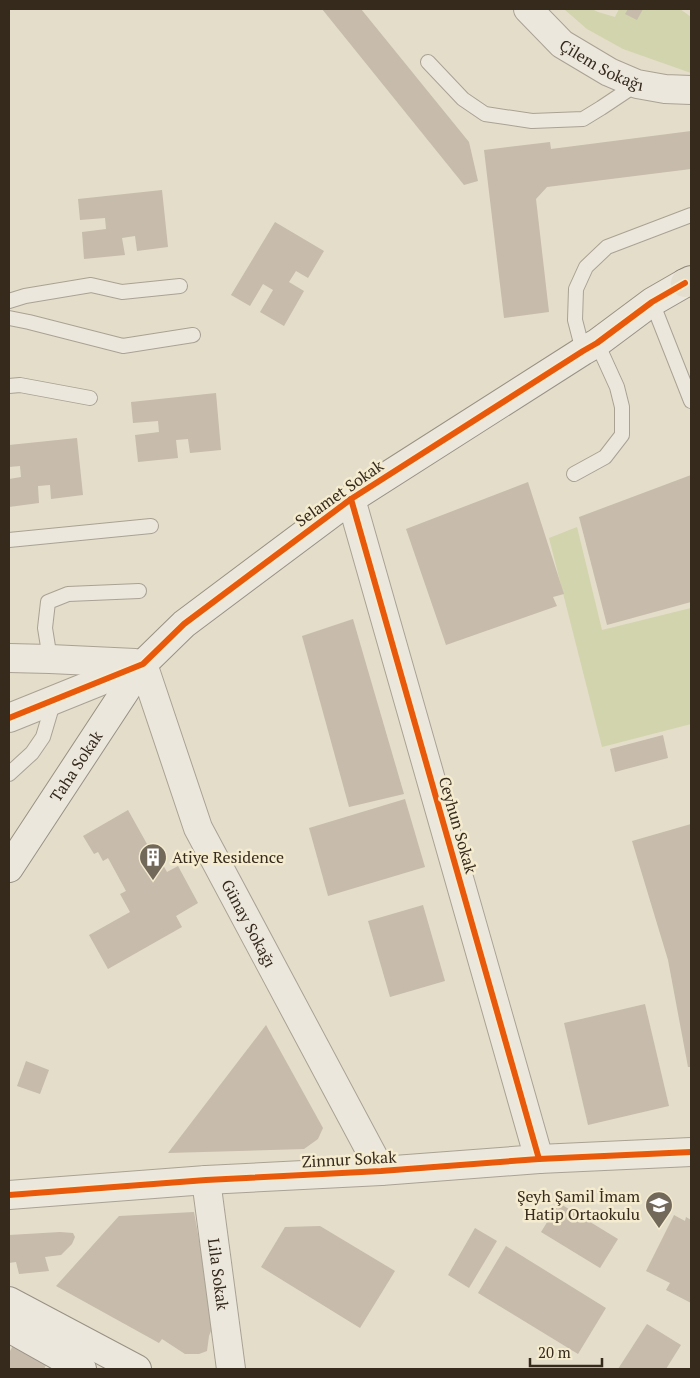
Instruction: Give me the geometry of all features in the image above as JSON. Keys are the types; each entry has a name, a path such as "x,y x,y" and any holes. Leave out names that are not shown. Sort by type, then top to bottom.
{"street":[{"name":"Çilem Sokağı","path":"528,9 562,44 608,72 637,84 665,89 691,90"},
{"name":"Selamet Sokak","path":"9,718 143,664 184,624 351,499 590,347 652,302 689,282"},
{"name":"Ceyhun Sokak","path":"351,499 539,1159"},
{"path":"9,658 143,664"},
{"name":"Taha Sokak","path":"9,868 143,664"},
{"name":"Günay Sokağı","path":"143,664 198,828 381,1171"},
{"name":"Zinnur Sokak","path":"9,1195 206,1180 381,1171 539,1159 691,1152"},
{"name":"Lila Sokak","path":"206,1180 231,1369"},
{"path":"9,1301 137,1369"},
{"path":"9,1328 82,1369"}],"lane":[{"path":"428,62 463,99 485,114 532,121 583,118 637,84"},
{"path":"574,474 605,457 622,435 622,407 617,387 590,347 575,320 576,289 586,267 607,247 691,215"},
{"path":"9,301 25,296 91,285 122,292 180,286"},
{"path":"652,302 691,401"},
{"path":"9,318 123,346 193,334"},
{"path":"9,386 20,385 90,398"},
{"path":"9,540 151,526"},
{"path":"50,659 45,628 48,602 68,594 139,590"},
{"path":"9,774 32,753 43,737 54,700"}],"green space":[{"path":"564,9 592,9 615,17 619,9 680,9 691,17 691,73 623,49 587,29"},
{"path":"577,527 602,630 691,608 691,724 602,747 549,538"}],"building":[{"path":"322,9 361,9 469,142 478,181 464,185"},
{"path":"628,9 643,9 637,20 625,14"},
{"path":"691,131 691,169 547,187 536,199 549,312 504,318 484,150 550,142 551,149"},
{"path":"162,190 168,247 137,251 135,236 122,238 125,255 84,259 82,232 106,229 105,218 80,220 78,199"},
{"path":"275,222 324,251 308,278 296,271 289,282 304,291 284,326 260,312 273,290 263,284 250,306 231,295"},
{"path":"216,393 221,450 190,453 188,439 176,440 178,458 138,462 135,435 159,432 158,421 133,423 131,402"},
{"path":"77,438 83,495 51,499 50,485 38,486 39,503 9,507 9,479 21,477 20,466 9,467 9,445"},
{"path":"691,475 691,602 607,625 579,517"},
{"path":"528,482 564,594 553,597 557,606 446,645 406,529"},
{"path":"353,619 404,794 349,807 302,636"},
{"path":"663,735 668,758 615,772 610,749"},
{"path":"405,799 425,867 328,896 309,828"},
{"name":"Atiye Residence","path":"128,810 147,844 151,843 167,872 178,866 198,903 176,916 182,927 108,969 89,935 130,912 120,894 126,891 108,858 103,861 98,852 94,854 83,836"},
{"path":"691,824 691,1067 688,1067 668,960 632,841"},
{"path":"423,905 445,981 390,997 368,921"},
{"path":"645,1004 669,1106 588,1125 564,1023"},
{"path":"266,1025 323,1128 318,1139 304,1149 168,1153"},
{"path":"26,1061 49,1070 40,1094 17,1086"},
{"path":"559,1203 618,1239 600,1268 541,1232"},
{"path":"194,1212 214,1323 209,1336 207,1351 199,1354 185,1354 162,1339 159,1343 56,1286 119,1216"},
{"path":"674,1215 685,1221 686,1217 691,1220 691,1303 666,1290 670,1283 646,1271"},
{"path":"320,1226 395,1271 360,1328 261,1267 285,1227"},
{"path":"475,1228 497,1241 469,1288 448,1275"},
{"path":"73,1233 75,1237 72,1244 61,1255 45,1257 49,1271 19,1274 16,1262 9,1263 9,1235"},
{"path":"506,1246 606,1308 578,1354 478,1293"},
{"path":"647,1324 681,1345 666,1369 618,1369"},
{"path":"16,1340 50,1358 44,1369 9,1369 9,1353"}],"cycle path":[{"path":"9,718 143,664 184,624 351,499 597,343 652,302 685,283"},
{"path":"351,499 539,1159"},
{"path":"9,1195 206,1180 381,1171 539,1159 691,1152"}],"place":[{"name":"Atiye Residence","path":"153,881"},
{"name":"Şeyh Şamil İmam Hatip Ortaokulu","path":"659,1229"}]}
